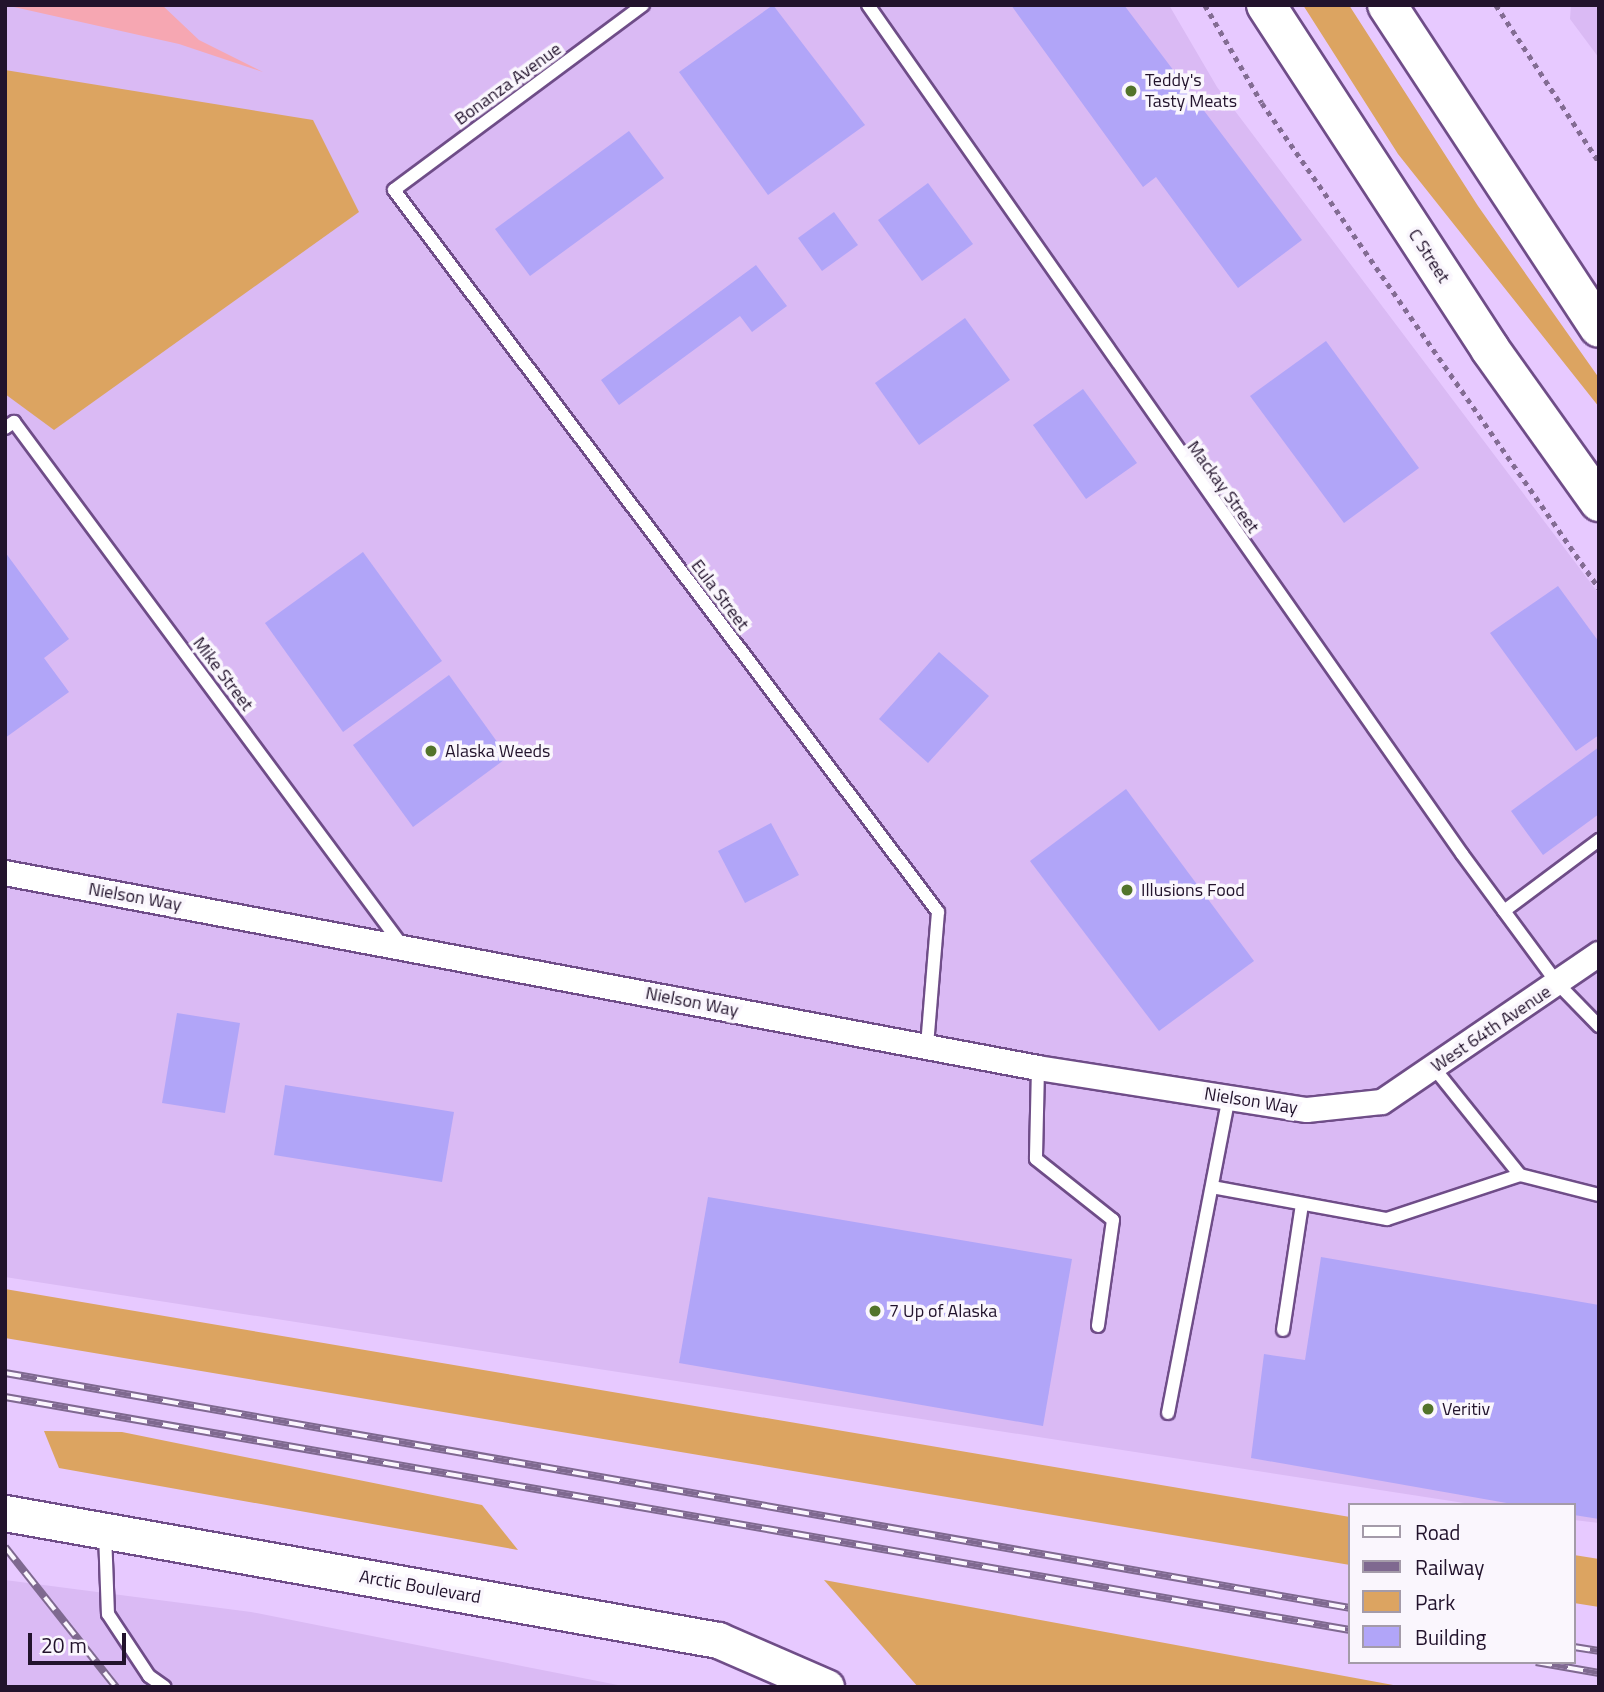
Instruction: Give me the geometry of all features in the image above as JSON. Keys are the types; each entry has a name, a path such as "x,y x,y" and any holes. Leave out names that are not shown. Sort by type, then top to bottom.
{"main road":[{"name":"C Street","path":"1266,5 1490,349 1599,502"},
{"path":"1387,5 1599,327"},
{"name":"Arctic Boulevard","path":"5,1513 718,1640 826,1687"}],"street":[{"name":"Nielson Way","path":"5,873 1038,1068 1307,1110 1382,1102"},
{"name":"West 64th Avenue","path":"1382,1102 1599,954"}],"lane":[{"name":"Bonanza Avenue","path":"394,190 643,5"},
{"name":"Mackay Street","path":"868,5 1181,460 1504,911 1558,984 1599,1026"},
{"name":"Eula Street","path":"394,190 937,912 927,1047"},
{"name":"Mike Street","path":"10,425 404,947"},
{"path":"1504,911 1599,840"},
{"path":"1038,1068 1035,1159 1113,1220 1098,1326"},
{"path":"1434,1068 1520,1175"},
{"path":"1168,1413 1229,1097"},
{"path":"1212,1187 1387,1219 1520,1175 1599,1195"},
{"path":"1283,1330 1302,1204"},
{"path":"106,1531 108,1614 149,1676 164,1687"}],"path":[{"path":"1205,5 1262,103 1599,588"},
{"path":"1496,5 1599,162"}],"shaded area":[{"path":"5,5 1169,5 1217,87 1599,594 1599,1523 1576,1520 1576,1503 1464,1503 5,1277"},
{"path":"5,5 162,5 199,40 263,72 179,44"},
{"path":"1571,5 1599,5 1599,58 1570,19"},
{"path":"5,1580 251,1612 628,1687 5,1687"}],"green space":[{"path":"1303,5 1349,5 1478,206 1599,378 1599,407 1398,154"},
{"path":"5,70 313,120 359,212 54,430 5,394"},
{"path":"5,1289 1348,1517 1348,1565 5,1338"},
{"path":"44,1431 122,1432 482,1505 518,1550 59,1468"},
{"path":"1576,1555 1599,1559 1599,1607 1576,1603"},
{"path":"824,1580 1404,1687 918,1687"}],"building":[{"path":"773,5 865,125 768,195 679,72"},
{"name":"Teddy's Tasty Meats","path":"1011,5 1124,5 1302,240 1238,288 1156,177 1143,187"},
{"path":"629,131 664,178 530,276 495,229"},
{"path":"928,183 973,244 922,281 878,220"},
{"path":"834,212 858,245 822,271 798,238"},
{"path":"756,265 787,306 752,332 740,316 619,405 601,380"},
{"path":"965,318 1010,380 919,445 875,383"},
{"path":"1326,341 1419,468 1344,523 1250,396"},
{"path":"1083,389 1137,463 1086,499 1033,425"},
{"path":"5,552 69,639 44,658 69,692 5,738"},
{"path":"363,552 442,661 343,732 265,623"},
{"path":"1558,586 1599,642 1599,735 1576,751 1490,633"},
{"path":"939,652 989,696 928,763 879,719"},
{"name":"Alaska Weeds","path":"449,675 508,757 413,827 353,745"},
{"path":"1599,747 1599,814 1543,855 1511,811"},
{"name":"Illusions Food","path":"1126,789 1254,961 1159,1031 1030,861"},
{"path":"771,823 799,875 745,903 718,851"},
{"path":"177,1013 240,1023 225,1113 162,1103"},
{"path":"285,1085 454,1112 442,1182 274,1155"},
{"name":"7 Up of Alaska","path":"708,1197 1072,1259 1043,1426 679,1363"},
{"name":"Veritiv","path":"1321,1257 1599,1305 1599,1519 1576,1515 1576,1503 1507,1503 1251,1458 1264,1354 1305,1360"}],"railway":[{"path":"5,1373 1348,1608"},
{"path":"5,1397 1348,1630"},
{"path":"5,1547 116,1687"},
{"path":"1576,1647 1599,1651"},
{"path":"1547,1664 1599,1673"}],"place":[{"name":"Teddy's Tasty Meats","path":"1131,91"},
{"name":"Alaska Weeds","path":"431,751"},
{"name":"Illusions Food","path":"1127,890"},
{"name":"7 Up of Alaska","path":"875,1311"},
{"name":"Veritiv","path":"1428,1409"}]}
